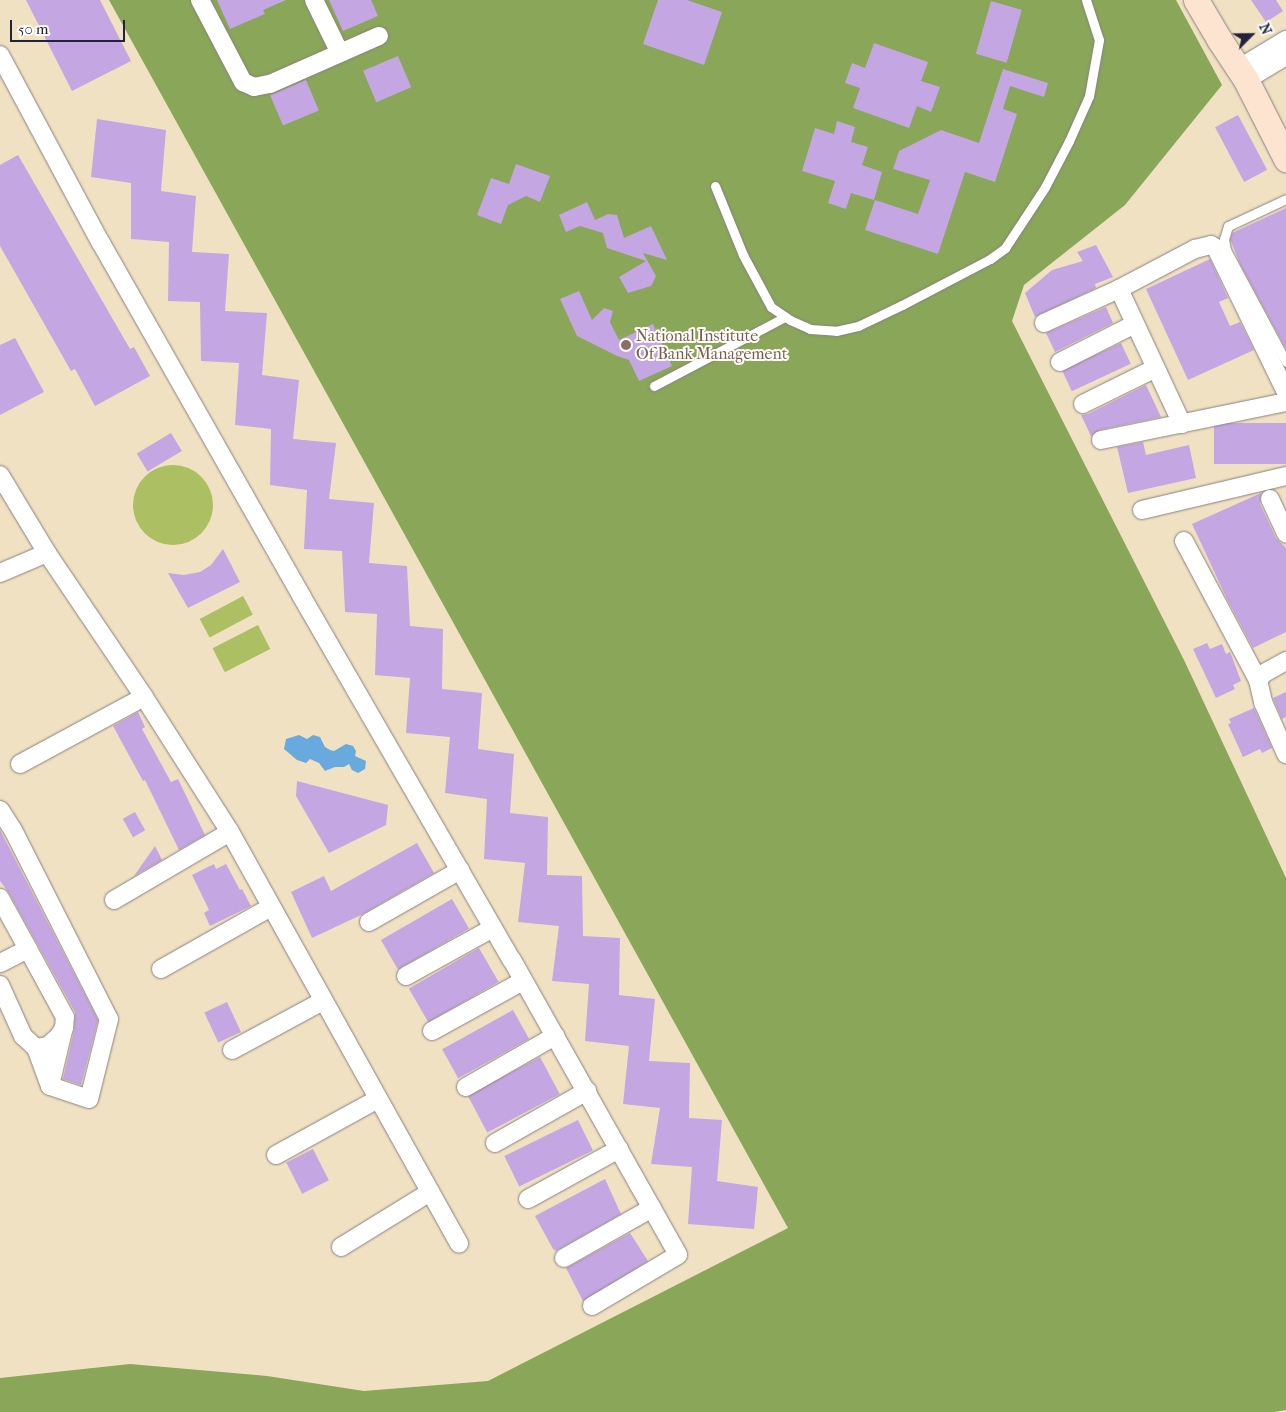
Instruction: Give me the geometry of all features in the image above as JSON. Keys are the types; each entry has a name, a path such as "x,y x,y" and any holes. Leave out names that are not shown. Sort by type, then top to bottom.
{"street":[{"path":"200,0 243,82 254,87 270,84 379,36"},
{"path":"314,0 340,53"},
{"path":"1196,0 1248,71 1286,132"},
{"path":"1214,0 1248,71 1286,159"},
{"path":"1248,71 1286,40"},
{"path":"0,55 101,244 302,598 494,928 678,1255 592,1306"},
{"path":"1248,71 1286,56"},
{"path":"1044,323 1119,289 1195,249 1211,245 1216,248 1286,392"},
{"path":"1119,289 1182,424"},
{"path":"1060,362 1135,324"},
{"path":"1083,404 1156,368"},
{"path":"1101,440 1286,402"},
{"path":"0,475 47,553 144,697 230,832 460,1244"},
{"path":"1142,510 1286,476"},
{"path":"1270,499 1286,533"},
{"path":"1184,541 1258,680 1263,702 1286,754"},
{"path":"0,573 47,553"},
{"path":"1258,680 1263,674 1286,661"},
{"path":"20,764 144,697"},
{"path":"0,810 13,830 109,1019 89,1098 50,1086"},
{"path":"114,900 230,832"},
{"path":"369,922 460,870"},
{"path":"0,898 65,1017 50,1086"},
{"path":"161,969 271,907"},
{"path":"406,976 494,928"},
{"path":"0,964 28,949"},
{"path":"432,1031 523,981"},
{"path":"0,985 23,1036 36,1048 50,1086"},
{"path":"232,1050 323,1000"},
{"path":"36,1048 48,1046 63,1029"},
{"path":"466,1087 555,1036"},
{"path":"495,1143 586,1091"},
{"path":"276,1155 378,1099"},
{"path":"528,1199 619,1149"},
{"path":"341,1247 430,1192"},
{"path":"564,1258 652,1208"}],"lane":[{"path":"715,186 742,255 771,307 785,317 810,329 836,331 858,326 990,259 1005,248 1045,187 1089,96 1099,40 1086,0"},
{"path":"1286,199 1228,226 1224,239 1226,250 1286,362"},
{"path":"654,386 785,317"}],"green space":[{"path":"109,0 1176,0 1222,85 1125,205 1024,285 1012,321 1184,660 1286,878 1286,1410 1274,1412 0,1412 0,1378 130,1364 267,1376 364,1391 488,1381 788,1228"},
{"path":"173,465 188,468 201,477 210,490 213,505 210,520 201,533 188,542 173,545 158,542 145,533 136,520 133,505 136,490 145,477 158,468"},
{"path":"243,596 253,615 210,638 200,619"},
{"path":"258,625 270,649 225,672 213,648"}],"water":[{"path":"299,735 307,739 313,735 320,737 325,747 334,751 346,744 353,746 356,751 355,756 366,761 365,769 358,773 352,770 349,764 325,771 319,763 310,759 306,763 297,760 284,749 286,739"}],"building":[{"path":"26,0 100,0 131,61 72,91"},
{"path":"217,0 286,0 263,10 265,14 230,29"},
{"path":"329,0 371,0 378,16 343,31"},
{"path":"658,0 687,0 722,12 704,65 643,44"},
{"path":"1251,0 1276,0 1283,11 1266,22"},
{"path":"991,1 1022,10 1007,63 976,54"},
{"path":"874,43 928,62 921,81 940,87 931,112 917,106 909,128 853,108 860,88 845,83 852,63 865,68"},
{"path":"398,56 411,87 376,102 363,71"},
{"path":"1003,69 1048,83 1044,97 1010,86 1003,109 1017,114 995,182 965,172 938,254 865,230 875,200 918,214 930,180 893,169 899,151 941,130 979,143"},
{"path":"306,80 319,110 283,126 270,95"},
{"path":"1238,115 1267,170 1244,182 1215,127"},
{"path":"97,119 166,130 161,191 196,196 192,252 229,254 225,311 267,313 262,375 299,380 293,439 336,443 329,499 374,503 369,563 407,566 410,626 443,629 442,689 482,693 478,749 514,754 510,813 548,817 547,875 582,876 583,936 620,938 619,995 655,999 649,1061 690,1063 689,1118 722,1120 717,1181 758,1187 754,1229 688,1224 692,1167 651,1164 660,1108 623,1104 629,1046 585,1041 589,984 552,981 559,926 518,922 525,863 484,859 487,799 445,793 450,737 406,733 410,678 375,675 377,614 345,612 342,551 304,549 307,490 270,485 271,429 235,425 239,363 201,361 200,302 168,301 169,242 131,239 131,183 91,177"},
{"path":"837,121 855,127 851,142 868,147 862,165 882,172 874,200 851,193 846,209 828,203 835,181 802,171 815,128 834,134"},
{"path":"18,155 130,349 134,347 150,376 95,406 75,369 71,371 0,246 0,165"},
{"path":"516,164 550,176 540,202 526,196 508,205 501,224 477,215 491,178 509,184"},
{"path":"587,202 595,220 608,214 617,215 624,238 651,226 667,260 643,253 656,276 651,286 628,293 619,277 646,261 607,248 603,233 580,226 566,232 559,215"},
{"path":"1286,208 1286,349 1240,264 1230,239 1232,233"},
{"path":"1096,245 1113,277 1095,284 1096,288 1035,317 1025,293 1052,270 1083,261 1077,252"},
{"path":"1210,259 1228,298 1219,302 1230,326 1240,322 1254,350 1188,380 1146,289"},
{"path":"579,291 592,320 604,308 613,311 610,322 619,340 653,324 672,366 639,381 629,360 577,336 560,299"},
{"path":"1106,307 1113,323 1055,352 1046,333"},
{"path":"15,338 44,392 0,415 0,345"},
{"path":"1121,343 1131,364 1072,391 1062,370"},
{"path":"1146,385 1161,417 1099,430 1091,436 1081,415 1088,414"},
{"path":"1214,423 1286,423 1286,464 1214,464"},
{"path":"171,433 182,451 148,472 137,454"},
{"path":"1143,442 1146,455 1189,445 1196,478 1128,493 1117,447"},
{"path":"1261,493 1260,504 1276,538 1286,548 1286,632 1253,648 1226,597 1192,524"},
{"path":"223,549 240,582 188,608 168,573 184,575 200,572 211,565"},
{"path":"1207,643 1210,649 1222,644 1226,654 1230,652 1241,681 1233,685 1235,689 1216,698 1193,649"},
{"path":"1286,692 1286,717 1282,719 1273,698"},
{"path":"1254,708 1272,748 1262,753 1260,749 1243,757 1228,724 1231,723 1229,719"},
{"path":"138,712 145,727 142,729 171,782 178,779 205,835 179,850 145,780 143,781 113,726"},
{"path":"297,781 388,805 386,825 329,853 296,796"},
{"path":"135,812 145,830 133,837 123,819"},
{"path":"0,830 98,1020 81,1085 63,1079 74,1031 75,1012 9,893 0,881"},
{"path":"417,843 434,873 361,915 312,938 291,892 324,876 331,891"},
{"path":"155,846 162,860 134,876"},
{"path":"214,864 216,869 226,864 251,906 210,926 204,913 209,910 192,875"},
{"path":"452,899 469,928 398,969 381,940"},
{"path":"479,948 498,982 428,1022 409,989"},
{"path":"227,1002 241,1032 218,1042 204,1013"},
{"path":"513,1010 529,1039 458,1078 442,1049"},
{"path":"540,1057 560,1094 487,1133 468,1095"},
{"path":"578,1120 593,1151 519,1187 504,1156"},
{"path":"313,1149 329,1180 302,1194 286,1163"},
{"path":"605,1179 621,1214 556,1251 553,1249 535,1216"},
{"path":"630,1233 648,1261 583,1301 566,1268"}],"place":[{"name":"National Institute Of Bank Management","path":"626,345"}]}
